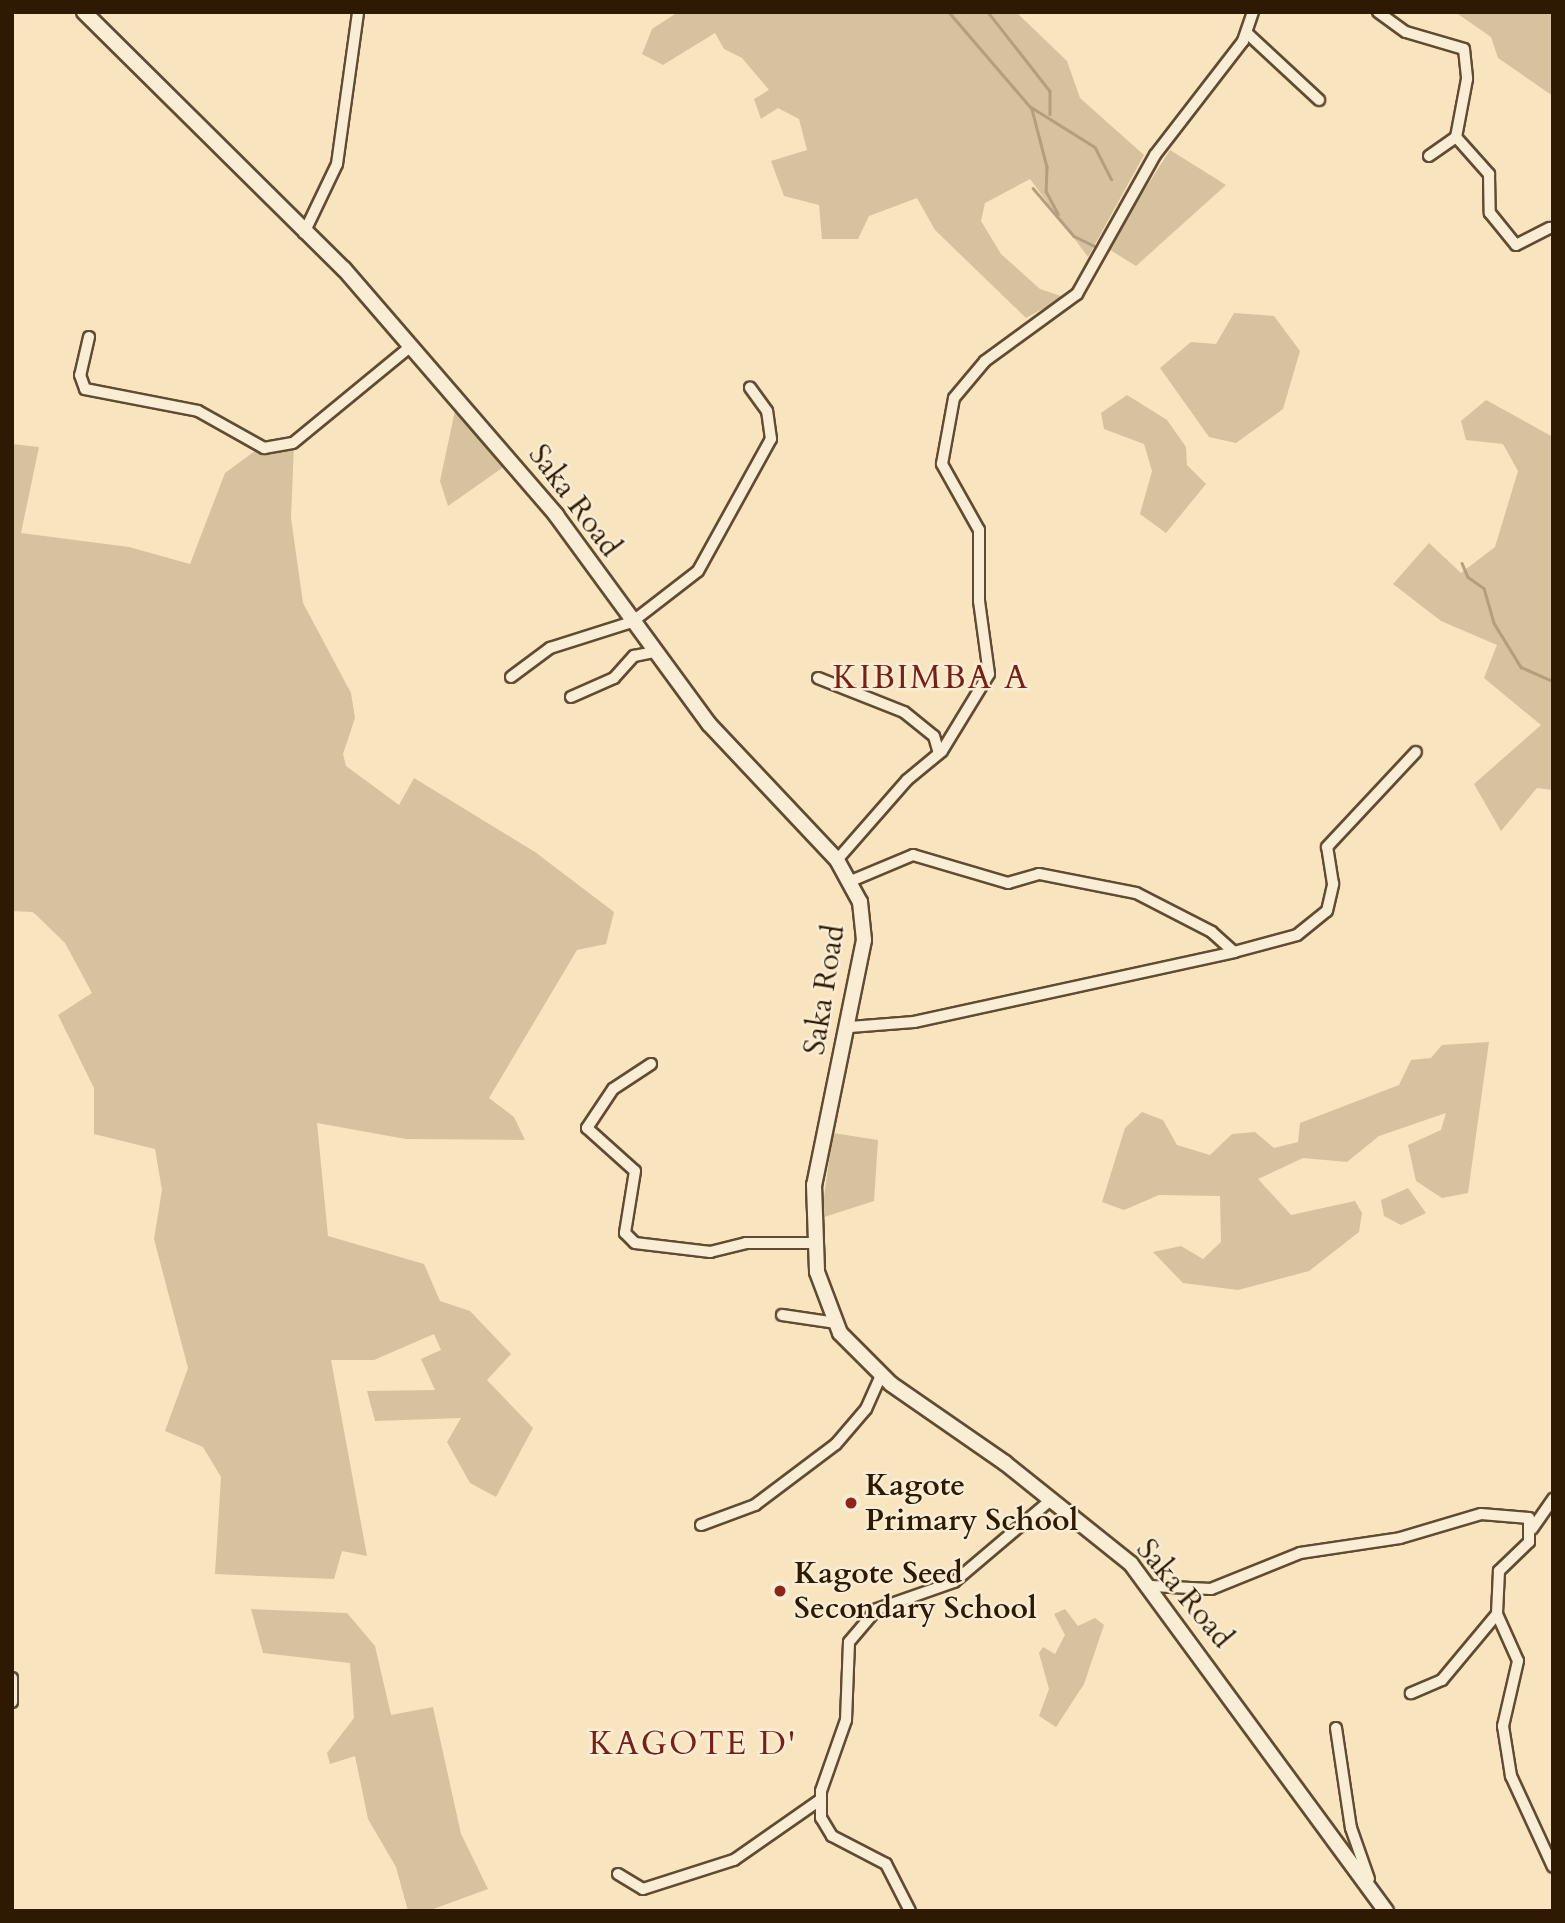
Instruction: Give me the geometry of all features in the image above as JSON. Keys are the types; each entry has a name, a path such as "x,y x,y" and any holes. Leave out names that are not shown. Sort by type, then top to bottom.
{"main road":[{"name":"Saka Road","path":"84,12 304,234 344,269 556,515 654,652 724,741 837,860 851,881 864,940 850,1027 814,1185 820,1281 836,1324 852,1350 881,1375 1052,1499 1151,1586 1369,1879 1387,1911"}],"street":[{"path":"304,234 337,164 358,12"},
{"path":"837,860 939,753 989,674 979,601 979,530 942,464 954,398 985,361 1077,294 1155,155 1248,34 1252,12"},
{"path":"1378,12 1406,32 1464,49 1468,70 1456,137 1429,156"},
{"path":"1248,34 1319,100"},
{"path":"1456,137 1489,174 1487,204 1508,243 1522,244 1550,228"},
{"path":"89,337 80,375 85,389 198,411 264,448 293,443 411,346"},
{"path":"511,677 550,648 632,622 704,565 771,439 767,411 750,388"},
{"path":"571,697 614,678 634,656 654,652"},
{"path":"818,678 905,712 934,736 939,753"},
{"path":"850,1027 914,1021 1234,952 1297,935 1327,911 1333,884 1326,847 1416,752"},
{"path":"851,881 913,855 1008,883 1039,874 1136,893 1212,932 1234,952"},
{"path":"650,1065 613,1089 587,1128 635,1171 625,1233 635,1244 709,1252 746,1244 816,1243"},
{"path":"782,1315 836,1324"},
{"path":"701,1525 755,1505 836,1444 866,1409 881,1375"},
{"path":"618,1874 643,1889 734,1860 820,1800 843,1735 844,1678 858,1624 877,1609 954,1582 1052,1499"},
{"path":"1553,1499 1532,1529 1529,1542 1499,1571 1497,1614 1518,1661 1503,1726 1511,1776 1553,1867"},
{"path":"1151,1586 1211,1589 1300,1553 1400,1538 1481,1514 1520,1515 1532,1529"},
{"path":"1411,1693 1442,1680 1497,1614"},
{"path":"12,1678 12,1702"},
{"path":"1336,1728 1351,1828 1369,1879"},
{"path":"820,1800 832,1836 886,1864 910,1911"}],"shaded area":[{"path":"678,12 1016,12 1067,61 1080,98 1144,155 1088,257 1030,179 985,203 981,221 1001,254 1040,289 1064,297 1026,318 935,230 917,198 869,216 858,239 822,239 819,205 784,196 771,161 807,150 799,119 778,108 761,119 754,99 769,90 742,58 724,49 715,33 663,65 642,54 652,29"},
{"path":"1455,12 1553,12 1553,96 1498,58 1491,37"},
{"path":"1170,150 1226,185 1136,266 1107,248"},
{"path":"1234,313 1274,316 1300,351 1283,409 1236,443 1209,437 1160,368 1191,342 1216,344"},
{"path":"1127,395 1167,420 1186,447 1187,465 1206,484 1166,533 1140,514 1152,471 1144,444 1104,429 1101,413"},
{"path":"1486,400 1553,437 1553,790 1537,788 1501,831 1474,784 1541,725 1484,678 1497,645 1441,621 1393,584 1429,543 1461,573 1495,547 1518,471 1503,444 1466,440 1461,421"},
{"path":"456,406 505,466 448,506 440,481"},
{"path":"12,444 39,447 21,533 129,547 190,564 225,473 255,451 294,445 291,518 303,603 351,693 355,718 343,754 346,766 399,805 414,778 535,852 614,912 606,944 577,950 489,1098 514,1117 525,1140 406,1139 317,1123 328,1236 424,1264 440,1301 470,1311 511,1354 487,1380 533,1428 496,1497 470,1483 447,1442 461,1418 375,1421 367,1391 435,1390 421,1359 441,1350 434,1334 374,1360 331,1360 367,1556 342,1551 334,1579 215,1574 221,1477 203,1447 165,1431 188,1368 154,1239 162,1190 155,1149 94,1134 94,1088 58,1015 92,993 65,943 33,912 12,911"},
{"path":"1489,1042 1468,1193 1442,1198 1416,1181 1408,1145 1441,1130 1446,1113 1379,1136 1347,1162 1303,1158 1258,1179 1291,1215 1355,1201 1362,1213 1359,1232 1309,1271 1238,1290 1183,1283 1153,1252 1181,1246 1203,1259 1221,1242 1220,1196 1159,1195 1124,1210 1102,1202 1125,1128 1142,1112 1163,1120 1177,1145 1210,1155 1232,1134 1255,1132 1274,1148 1298,1142 1300,1123 1399,1085 1411,1060 1431,1058 1442,1045"},
{"path":"833,1133 878,1140 874,1201 821,1218"},
{"path":"1408,1188 1426,1213 1401,1225 1384,1216 1381,1200"},
{"path":"251,1609 347,1613 375,1646 391,1715 433,1707 461,1834 488,1889 428,1911 408,1911 396,1867 368,1819 355,1756 330,1764 327,1753 354,1718 350,1663 263,1653"},
{"path":"1065,1609 1078,1626 1095,1618 1104,1625 1084,1684 1056,1727 1039,1716 1049,1689 1039,1653 1043,1647 1055,1654 1065,1635 1054,1614"}],"waterway":[{"path":"949,12 1032,109 1047,167 1046,191 1058,214"},
{"path":"988,12 1050,91 1050,114"},
{"path":"1031,107 1095,147 1111,179"},
{"path":"1033,188 1074,236 1097,247"},
{"path":"1462,563 1468,577 1484,588 1494,623 1521,667 1553,681"}],"place":[{"name":"Kagote Primary School","path":"851,1503"},
{"name":"Kagote Seed Secondary School","path":"780,1591"}],"district":[{"name":"KIBIMBA A","path":"931,678"},
{"name":"KAGOTE D'","path":"693,1744"}]}
